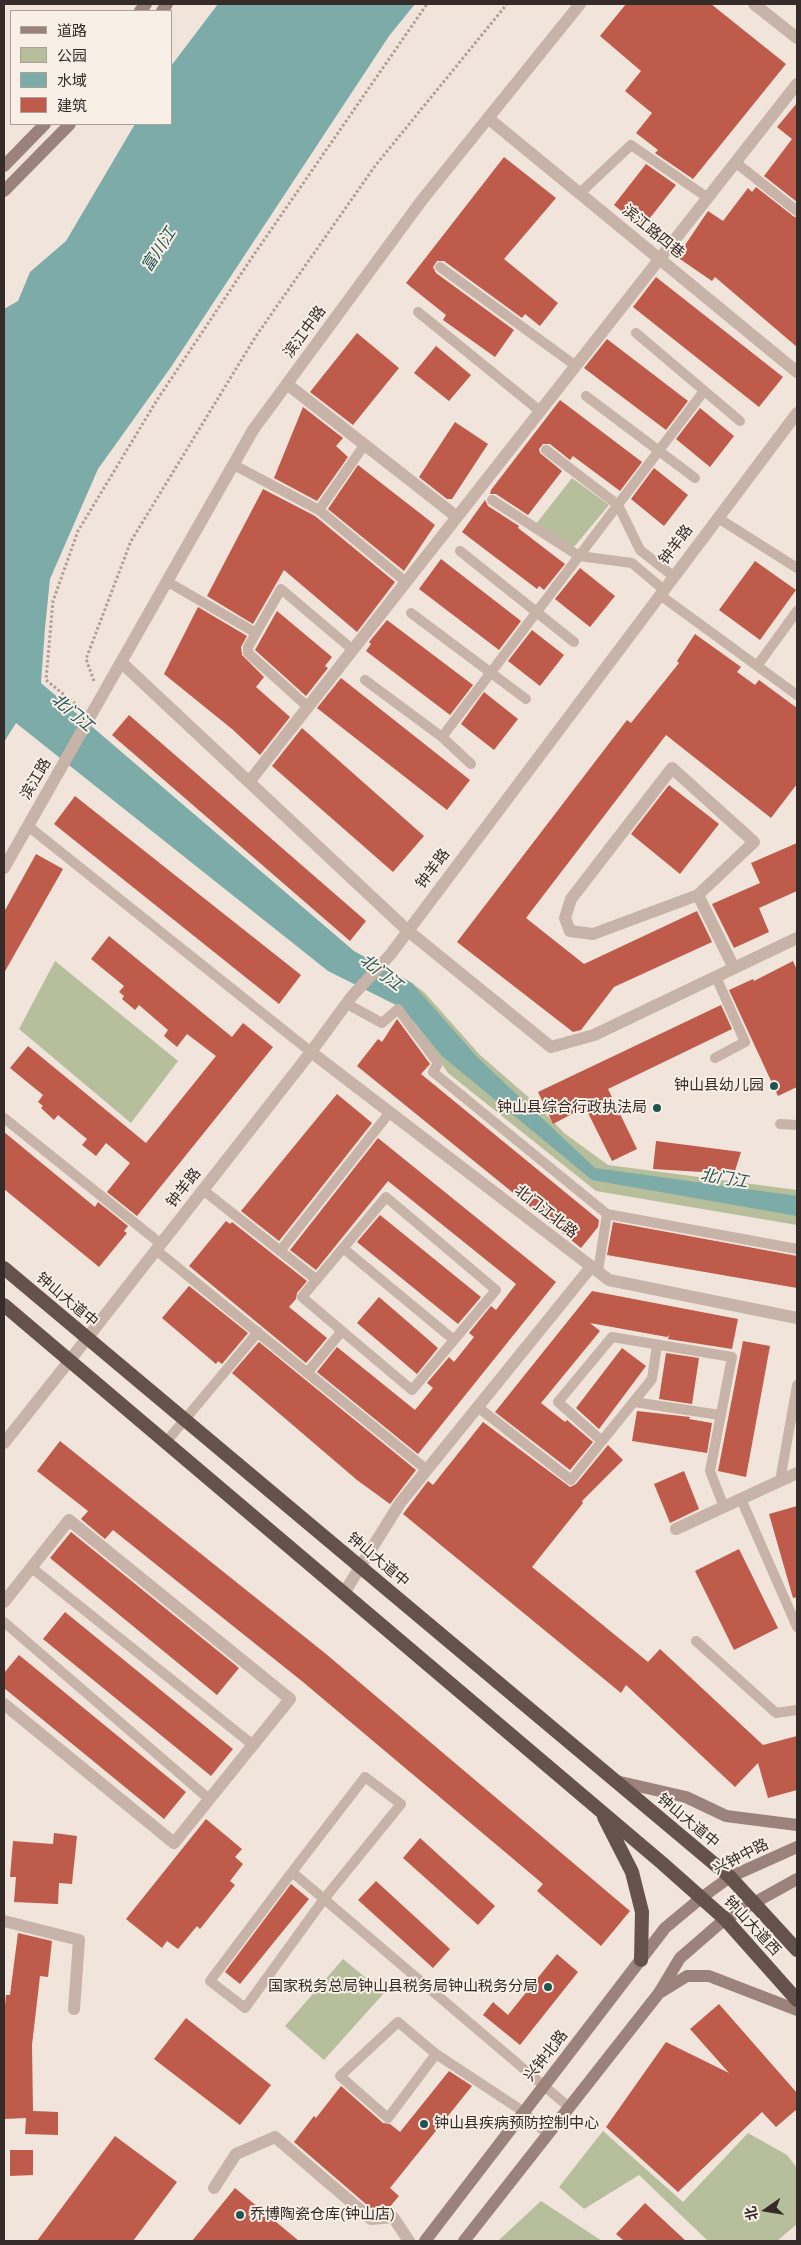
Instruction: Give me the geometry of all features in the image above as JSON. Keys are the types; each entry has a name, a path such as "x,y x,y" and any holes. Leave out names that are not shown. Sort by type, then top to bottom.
{"highway":[{"name":"钟山大道中","path":"4,1268 730,1877"},
{"path":"4,1305 600,1810 701,1898"},
{"path":"600,1810 632,1872 642,1912 641,1960"},
{"name":"钟山大道西","path":"730,1877 797,1950"},
{"name":"钟山大道西","path":"701,1898 725,1919 797,2000"}],"main road":[{"path":"4,166 44,125"},
{"path":"4,192 69,125"},
{"path":"616,1781 686,1797 726,1816 797,1825"},
{"name":"兴钟中路","path":"701,1898 730,1877 797,1848"},
{"path":"464,2241 659,1993 680,1958 725,1919 797,1879"},
{"name":"兴钟北路","path":"425,2241 665,1928 701,1898"},
{"path":"659,1993 686,1976 709,1976 797,2010"}],"street":[{"name":"滨江中路","path":"96,708 253,430 422,200 580,4"},
{"path":"754,4 797,38"},
{"path":"249,782 797,84"},
{"name":"滨江路四巷","path":"488,118 797,372"},
{"path":"287,384 457,517"},
{"name":"钟羊路","path":"4,1444 312,1052 349,1000 390,955 673,576 796,418"},
{"path":"122,663 407,930 551,1047 594,1035 797,938"},
{"name":"滨江路","path":"4,868 96,708"},
{"path":"672,768 754,842 698,895 593,934 570,931 565,918 571,899 672,768"},
{"path":"698,895 734,968"},
{"name":"北门江北路","path":"312,1052 609,1280 797,1318"},
{"path":"344,1593 400,1503 594,1269"},
{"path":"676,1529 797,1474"},
{"path":"4,1602 69,1520 290,1699 174,1843 4,1704"},
{"path":"4,1921 79,1940 74,2009"},
{"path":"214,2188 236,2154 275,2136 371,2219 393,2217 409,2241"}],"lane":[{"path":"580,194 632,145 708,198"},
{"path":"735,162 797,211"},
{"path":"440,267 576,366"},
{"path":"418,312 540,411"},
{"path":"636,333 740,422"},
{"path":"442,737 704,391"},
{"path":"586,396 695,478"},
{"path":"319,510 365,444"},
{"path":"546,450 618,505 640,550 673,576"},
{"path":"234,465 319,510 406,582"},
{"path":"492,500 579,556 632,563 662,593 797,695"},
{"path":"718,518 797,568"},
{"path":"460,551 574,642"},
{"path":"168,582 256,633"},
{"path":"308,706 248,653 248,647 281,589 353,650"},
{"path":"757,666 797,611"},
{"path":"410,613 526,700"},
{"path":"365,680 442,737 470,764"},
{"path":"28,826 312,1052"},
{"path":"715,1058 745,1042 716,977"},
{"path":"349,1000 382,1023 398,1010 438,1063 433,1072 607,1214 797,1249"},
{"path":"280,1251 390,1112"},
{"path":"4,1118 307,1373 428,1470"},
{"path":"780,1124 797,1125"},
{"path":"203,1190 317,1280"},
{"path":"386,1197 496,1290 412,1390 302,1297 317,1280 386,1197"},
{"path":"594,1269 607,1214"},
{"path":"343,1248 454,1340"},
{"path":"307,1373 342,1331"},
{"path":"166,1442 258,1332"},
{"path":"602,1441 558,1402 612,1337 732,1357 710,1471 724,1507"},
{"path":"479,1408 571,1480 652,1379 657,1345"},
{"path":"780,1481 797,1385"},
{"path":"634,1402 720,1415"},
{"path":"741,1499 797,1627"},
{"path":"32,1568 253,1745"},
{"path":"4,1622 210,1799"},
{"path":"696,1641 776,1713 797,1710"},
{"path":"365,1777 401,1804 324,1899 245,2008 210,1981 292,1872 365,1777"},
{"path":"292,1872 569,2107"},
{"path":"436,2054 388,2118 340,2076 398,2022 436,2054 524,2112 548,2135"}],"path":[{"path":"96,708 46,680 53,601 78,531 157,400 260,244 427,4"},
{"path":"96,708 86,659 132,541 256,336 375,166 507,4"}],"green space":[{"path":"572,478 609,505 573,548 536,524"},
{"path":"55,961 178,1061 131,1123 19,1029"},
{"path":"412,983 425,993 480,1055 534,1102 564,1133 608,1165 797,1190 797,1225 596,1191 448,1073 415,1023 396,1005"},
{"path":"343,1959 384,1993 324,2060 285,2026"},
{"path":"603,2131 683,2202 748,2133 787,2155 797,2168 797,2224 777,2241 708,2241 639,2175 584,2209 559,2187"},
{"path":"541,2201 602,2241 498,2241"}],"water":[{"path":"218,4 415,4 389,36 171,367 98,469 50,579 41,683 354,951 412,983 478,1058 595,1168 797,1196 797,1216 592,1180 442,1056 415,1023 396,1005 328,971 16,723 4,742 4,309 18,301 30,272 66,241 134,125 172,125 172,65"}],"building":[{"path":"626,4 711,4 786,64 693,179 655,153 658,150 636,133 652,113 625,91 641,71 600,36"},
{"path":"797,103 797,202 764,176 792,139 777,127"},
{"path":"504,157 556,198 504,259 558,303 540,326 525,314 522,318 444,261 437,261 433,267 436,273 514,330 495,357 443,320 446,315 406,283"},
{"path":"646,164 676,185 642,228 614,205"},
{"path":"756,187 797,218 797,347 715,277 712,281 677,257 708,211 723,221 748,188 752,192"},
{"path":"656,277 783,377 759,407 633,307"},
{"path":"357,333 399,368 353,425 310,392"},
{"path":"607,339 688,401 666,430 584,368"},
{"path":"436,346 471,375 449,401 414,373"},
{"path":"560,400 642,462 620,491 573,456 570,460 550,444 543,444 539,449 540,453 562,471 528,515 496,494 490,494 491,490"},
{"path":"303,407 343,438 336,446 348,457 317,501 274,478"},
{"path":"700,408 734,436 710,467 676,439"},
{"path":"455,422 488,444 452,499 447,499 419,477"},
{"path":"358,465 435,525 404,571 328,509"},
{"path":"654,468 688,495 664,526 631,499"},
{"path":"263,489 315,516 395,582 357,632 284,570 253,624 207,596"},
{"path":"485,500 488,506 519,526 518,528 565,564 544,590 539,586 537,589 462,532"},
{"path":"441,559 521,621 499,650 419,589"},
{"path":"755,561 796,590 760,640 719,610"},
{"path":"580,568 615,596 590,627 555,599"},
{"path":"198,607 247,636 241,647 242,655 264,677 256,687 290,717 260,755 232,729 164,674"},
{"path":"277,611 332,657 325,666 328,668 306,696 255,650"},
{"path":"387,620 473,685 450,715 366,651 371,644 369,642"},
{"path":"532,630 564,655 540,686 508,661"},
{"path":"695,634 741,667 737,672 755,685 759,680 797,708 797,784 771,818 666,735 526,918 584,964 697,911 712,942 614,987 581,1030 573,1032 457,942 627,720 631,723 679,663 677,661"},
{"path":"341,678 470,780 447,810 317,708"},
{"path":"484,692 518,719 494,750 461,724"},
{"path":"129,715 366,921 350,941 112,735"},
{"path":"302,728 424,836 393,872 272,766"},
{"path":"669,785 719,824 680,874 631,834"},
{"path":"75,796 301,975 279,1004 54,824"},
{"path":"797,843 797,891 759,908 769,932 734,948 712,904 760,883 751,863"},
{"path":"36,854 63,869 4,973 4,912"},
{"path":"109,936 232,1037 243,1023 273,1047 137,1216 107,1192 130,1163 106,1143 96,1156 82,1145 87,1139 58,1115 54,1120 41,1108 43,1106 38,1102 43,1095 10,1068 28,1046 146,1143 216,1056 187,1034 177,1047 164,1036 168,1030 139,1005 135,1010 122,999 124,996 119,992 124,986 91,959"},
{"path":"793,961 797,970 797,1087 778,1096 729,990 753,979 754,981"},
{"path":"721,1005 732,1029 608,1089 637,1149 612,1161 585,1107 553,1124 538,1092"},
{"path":"397,1019 430,1064 421,1074 599,1220 598,1227 581,1248 357,1066 378,1039 382,1042"},
{"path":"337,1094 372,1123 279,1241 241,1211"},
{"path":"4,1132 95,1207 98,1202 128,1226 124,1231 127,1233 99,1267 4,1189"},
{"path":"378,1138 556,1282 418,1454 317,1372 337,1347 415,1410 433,1388 427,1383 449,1357 454,1362 474,1337 469,1333 491,1306 496,1310 516,1284 388,1181 316,1270 290,1250"},
{"path":"656,1141 741,1152 734,1174 653,1169"},
{"path":"380,1215 481,1297 458,1324 357,1242"},
{"path":"226,1221 230,1224 232,1222 307,1281 289,1307 327,1338 306,1363 189,1266"},
{"path":"613,1222 797,1256 797,1288 607,1255"},
{"path":"189,1286 248,1333 222,1364 218,1361 216,1364 162,1318"},
{"path":"592,1291 738,1319 732,1349 668,1339 669,1335 667,1337 590,1323 600,1331 541,1403 565,1422 567,1420 593,1442 570,1470 495,1412"},
{"path":"379,1297 438,1348 417,1374 357,1323"},
{"path":"743,1341 770,1346 746,1477 718,1471"},
{"path":"259,1342 416,1470 390,1504 357,1480 232,1373"},
{"path":"622,1348 646,1366 599,1429 576,1408"},
{"path":"666,1353 699,1358 692,1404 659,1399"},
{"path":"637,1411 690,1417 689,1419 712,1423 707,1453 632,1441"},
{"path":"483,1422 570,1487 576,1484 608,1445 623,1460 582,1501 583,1503 532,1567 648,1662 660,1649 763,1745 797,1736 797,1790 768,1798 758,1763 735,1787 626,1685 621,1693 403,1514 428,1481 433,1485"},
{"path":"60,1441 326,1654 630,1911 601,1946 537,1891 543,1884 303,1682 113,1530 105,1539 81,1519 88,1511 37,1471"},
{"path":"684,1471 699,1509 670,1523 654,1484"},
{"path":"797,1506 797,1597 793,1598 769,1514"},
{"path":"71,1532 239,1668 217,1695 50,1558"},
{"path":"739,1549 778,1628 734,1650 695,1571"},
{"path":"65,1612 233,1749 211,1776 43,1639"},
{"path":"19,1655 186,1792 164,1819 4,1688 4,1673"},
{"path":"206,1819 242,1849 235,1857 243,1864 230,1881 235,1885 200,1929 197,1926 178,1949 167,1941 162,1948 126,1919"},
{"path":"54,1833 77,1836 72,1884 59,1883 58,1904 14,1902 16,1877 10,1877 13,1841 53,1844"},
{"path":"420,1838 495,1906 478,1925 403,1858"},
{"path":"376,1881 450,1949 433,1968 358,1900"},
{"path":"291,1884 309,1899 240,1984 225,1972"},
{"path":"18,1933 52,1941 48,1977 40,1976 32,2045 33,2111 58,2112 58,2135 25,2134 26,2118 4,2119 4,2016 6,1995 10,1995"},
{"name":"国家税务总局钟山县税务局钟山税务分局","path":"557,1954 578,1972 520,2045 483,2015 493,2002 508,2015"},
{"path":"719,2004 797,2093 797,2109 776,2127 762,2112 678,2192 606,2127 666,2042 729,2073 690,2029"},
{"path":"186,2018 271,2085 240,2125 154,2059"},
{"path":"449,2071 472,2086 390,2188 399,2196 388,2209 374,2211 294,2142 341,2086 383,2123 390,2124 400,2132"},
{"path":"115,2136 177,2182 133,2241 37,2241"},
{"path":"10,2150 33,2150 33,2175 10,2176"},
{"name":"乔博陶瓷仓库(钟山店)","path":"235,2188 299,2241 192,2241"},
{"path":"645,2203 686,2241 624,2241 616,2234"}],"place":[{"name":"钟山县幼儿园","path":"774,1086"},
{"name":"钟山县综合行政执法局","path":"657,1108"},
{"name":"国家税务总局钟山县税务局钟山税务分局","path":"548,1987"},
{"name":"钟山县疾病预防控制中心","path":"424,2124"},
{"name":"乔博陶瓷仓库(钟山店)","path":"240,2215"}],"water label":[{"name":"富川江","path":"159,250"},
{"name":"北门江","path":"72,713"},
{"name":"北门江","path":"381,973"},
{"name":"北门江","path":"724,1179"}]}
